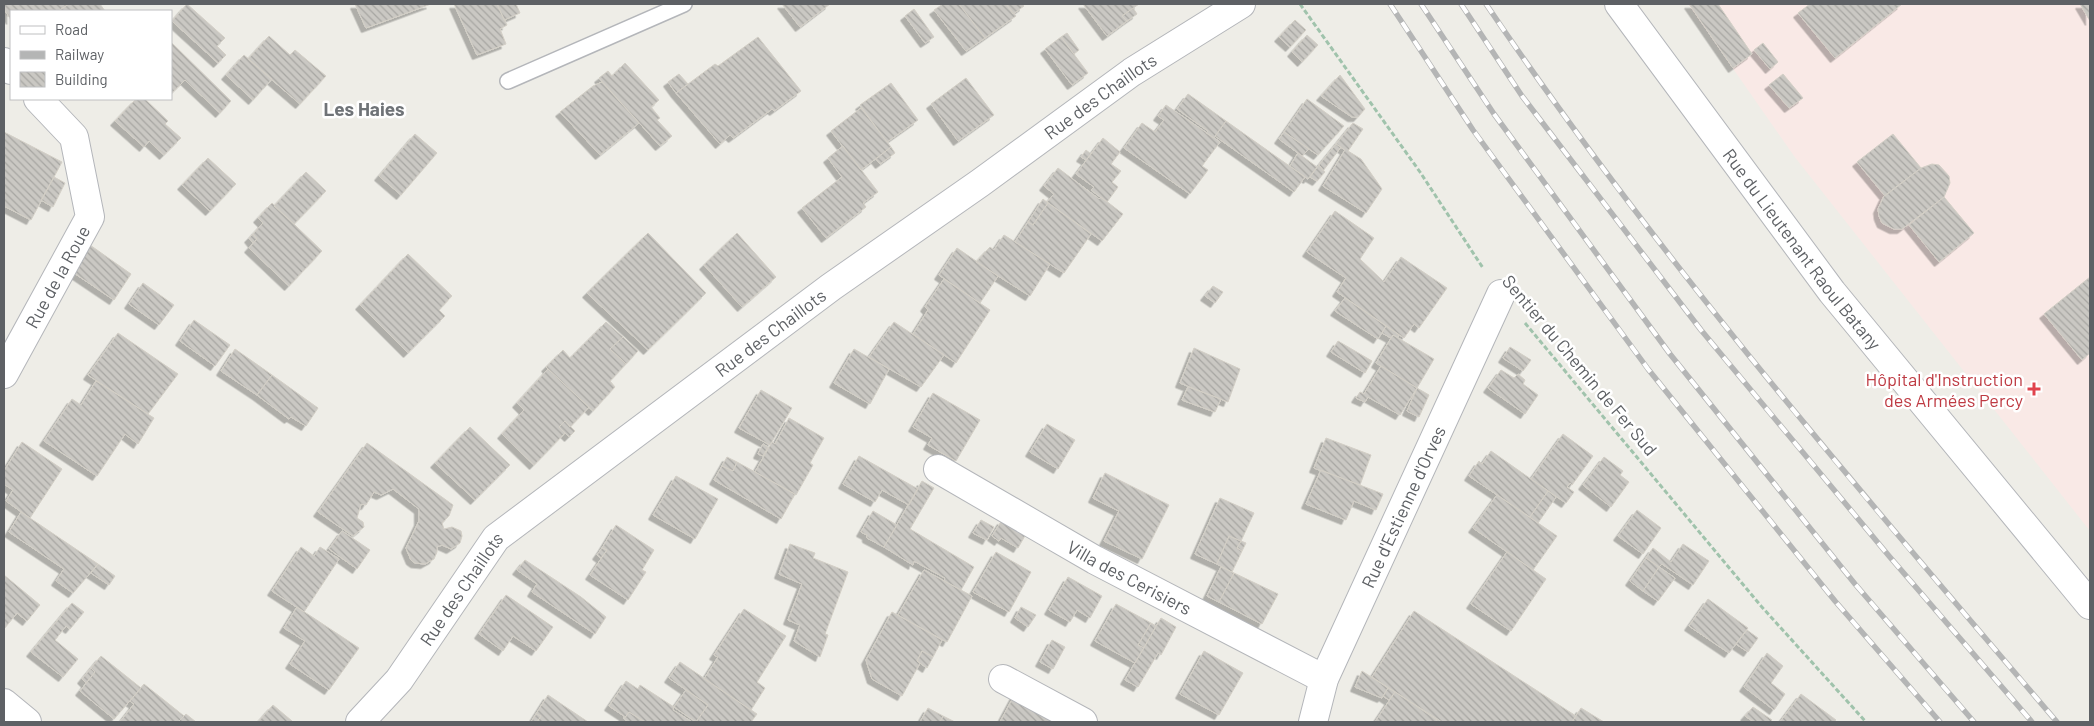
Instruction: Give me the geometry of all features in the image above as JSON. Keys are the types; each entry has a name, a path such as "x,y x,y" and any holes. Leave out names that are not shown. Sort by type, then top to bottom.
{"street":[{"name":"Rue des Chaillots","path":"360,722 399,680 496,538 831,287 980,183 1132,72 1241,4"},
{"name":"Rue du Lieutenant Raoul Batany","path":"1619,4 1832,292 2090,605"},
{"name":"Rue de la Roue","path":"4,374 90,217 74,137 39,100"},
{"name":"Rue d'Estienne d'Orves","path":"1313,722 1324,679 1500,294"},
{"name":"Villa des Cerisiers","path":"938,469 1095,560 1324,679"},
{"path":"1003,679 1083,722"},
{"path":"4,703 27,722"}],"lane":[{"path":"508,81 684,4"}],"path":[{"name":"Sentier du Chemin de Fer Sud","path":"1300,4 1420,172 1500,294 1640,459 1761,606 1866,722"}],"shaded area":[{"name":"Hôpital d'Instruction des Armées Percy","path":"1688,4 2090,4 2090,531 1794,156"}],"building":[{"path":"4,4 69,4 60,10 10,10 10,18 4,9"},
{"path":"69,4 100,4 104,10 60,10"},
{"path":"187,4 225,38 217,46 226,55 218,63 172,21"},
{"path":"355,4 431,4 366,28"},
{"path":"454,4 497,4 507,25 500,29 506,44 477,55"},
{"path":"497,4 516,4 520,13 504,20"},
{"path":"782,4 830,4 800,27"},
{"path":"943,4 959,4 985,38 966,51 934,10"},
{"path":"959,4 1006,4 1016,16 985,38"},
{"path":"1006,4 1022,4 1024,6 1013,14"},
{"path":"1083,4 1139,4 1122,16 1127,21 1107,36"},
{"path":"1689,4 1718,4 1752,54 1733,68"},
{"path":"1810,4 1902,4 1835,58 1798,13"},
{"path":"2080,4 2090,4 2090,21"},
{"path":"1133,8 1137,14 1127,21 1122,16"},
{"path":"914,9 934,37 925,43 905,16"},
{"path":"1295,20 1306,30 1290,47 1279,37"},
{"path":"1067,33 1079,50 1074,54 1061,37"},
{"path":"1307,35 1318,45 1302,62 1292,52"},
{"path":"269,36 290,55 295,50 326,76 300,104 248,59"},
{"path":"758,37 801,91 774,111 772,109 733,138 730,135 720,144 676,93 715,64 718,66"},
{"path":"1061,37 1088,73 1072,85 1045,49"},
{"path":"172,43 231,101 220,113 185,80 172,93"},
{"path":"1763,43 1778,62 1770,69 1754,50"},
{"path":"244,55 272,79 253,100 226,75"},
{"path":"625,63 659,100 651,107 660,118 657,120 672,136 660,146 599,78 608,71 612,76"},
{"path":"679,74 688,84 676,93 668,82"},
{"path":"1783,74 1803,98 1789,108 1769,85"},
{"path":"1340,75 1365,109 1358,117 1352,117 1321,96"},
{"path":"966,78 994,115 958,141 931,104"},
{"path":"602,82 639,123 600,155 560,112 593,86"},
{"path":"891,83 918,120 887,142 860,105"},
{"path":"1188,94 1226,121 1214,138 1206,133 1208,131 1177,109"},
{"path":"1307,99 1344,126 1318,155 1284,132"},
{"path":"135,100 146,100 168,121 165,124 181,138 164,155 149,141 144,147 115,121"},
{"path":"1166,105 1220,142 1202,166 1208,170 1190,194 1124,148 1142,123 1155,132 1164,120 1158,116"},
{"path":"861,108 891,147 861,170 831,131"},
{"path":"1226,121 1305,177 1294,192 1215,136"},
{"path":"1353,123 1363,129 1348,151 1361,159 1382,189 1366,213 1323,186 1345,150 1336,144"},
{"path":"4,132 62,162 31,220 4,206"},
{"path":"1284,132 1309,149 1302,156 1279,139"},
{"path":"415,134 437,153 401,195 379,176"},
{"path":"1893,134 1921,168 1885,196 1857,162"},
{"path":"1103,138 1120,152 1111,164 1121,171 1112,182 1118,187 1107,202 1091,190 1094,187 1076,174"},
{"path":"1336,144 1341,147 1323,171 1319,165"},
{"path":"843,146 878,192 863,203 866,207 826,238 802,208 842,177 828,158"},
{"path":"891,147 895,153 880,164 876,159"},
{"path":"1086,150 1091,154 1086,160 1081,157"},
{"path":"1298,153 1317,167 1308,179 1290,166"},
{"path":"208,158 236,184 210,211 182,185"},
{"path":"1932,164 1939,165 1949,176 1950,183 1944,197 1902,229 1894,229 1882,223 1878,209 1884,196 1921,168"},
{"path":"1319,165 1325,172 1317,181 1310,177"},
{"path":"1058,168 1099,199 1101,197 1123,214 1102,241 1047,202 1054,194 1044,186"},
{"path":"306,172 326,191 294,224 274,206"},
{"path":"54,177 65,183 53,207 41,200"},
{"path":"1944,197 1974,233 1939,262 1909,225"},
{"path":"1043,199 1048,203 1033,225 1028,222"},
{"path":"272,203 322,251 289,286 249,248 257,239 253,234 263,223 258,218"},
{"path":"1048,203 1091,234 1064,273 1015,242 1028,222 1033,225"},
{"path":"1335,211 1374,238 1360,259 1384,282 1401,257 1447,288 1419,328 1414,324 1404,338 1337,292 1346,278 1307,252"},
{"path":"648,233 706,293 648,350 587,293"},
{"path":"737,233 776,277 742,307 704,265"},
{"path":"253,234 257,239 253,243 249,238"},
{"path":"1004,235 1050,264 1030,296 976,262 990,247 994,250"},
{"path":"90,245 131,274 114,300 74,273"},
{"path":"957,248 998,276 980,303 939,275"},
{"path":"408,254 452,296 439,310 445,316 408,353 360,305"},
{"path":"2090,277 2090,353 2082,360 2044,314"},
{"path":"944,279 990,310 956,363 913,334 928,310 925,307"},
{"path":"143,283 174,305 159,325 129,304"},
{"path":"1213,286 1223,292 1215,303 1205,296"},
{"path":"1345,298 1386,326 1378,339 1335,311"},
{"path":"194,320 230,345 215,366 180,341"},
{"path":"606,322 623,337 610,349 626,364 610,381 615,387 593,411 546,367 563,350 570,358"},
{"path":"894,322 944,355 921,387 869,357"},
{"path":"1386,326 1399,335 1398,337 1393,335 1391,338 1382,333"},
{"path":"118,333 178,374 148,414 88,375"},
{"path":"1393,335 1434,359 1417,388 1376,363"},
{"path":"623,337 638,351 626,364 610,349"},
{"path":"1338,341 1372,361 1365,373 1331,352"},
{"path":"1510,347 1531,360 1523,371 1503,358"},
{"path":"1194,348 1240,369 1228,402 1180,383"},
{"path":"235,349 272,375 257,395 221,371"},
{"path":"854,349 889,369 870,404 834,383"},
{"path":"1381,366 1417,388 1400,415 1368,397 1365,402 1356,398 1360,392 1364,394"},
{"path":"548,369 589,407 570,427 565,421 559,427 565,433 534,465 502,434 524,410 517,403"},
{"path":"1501,370 1514,378 1518,374 1525,380 1523,384 1538,395 1525,414 1488,388"},
{"path":"272,375 318,408 306,426 291,417 289,419 257,395"},
{"path":"96,381 154,418 138,444 125,434 97,476 44,441 72,399 81,405"},
{"path":"1188,387 1221,399 1215,412 1182,400"},
{"path":"1417,388 1429,395 1419,417 1407,411"},
{"path":"761,390 792,408 770,445 739,428"},
{"path":"933,393 980,420 956,461 928,445 932,438 913,427"},
{"path":"789,418 824,438 810,463 813,465 796,495 755,472 772,442 775,444"},
{"path":"565,421 575,431 569,437 559,427"},
{"path":"1047,424 1075,440 1058,469 1030,452"},
{"path":"470,427 510,465 475,500 435,463"},
{"path":"1563,434 1593,456 1572,485 1570,483 1567,487 1574,492 1566,503 1531,479"},
{"path":"1326,438 1371,455 1360,485 1314,468"},
{"path":"22,442 62,469 30,518 6,501 13,490 4,484 4,471"},
{"path":"367,443 453,505 449,516 442,523 444,529 452,527 461,531 460,543 451,549 442,545 437,547 434,559 425,564 415,563 411,560 406,548 419,521 419,509 393,489 381,495 374,492 366,505 361,504 357,518 363,522 364,527 353,536 318,512"},
{"path":"763,444 768,447 763,456 758,454"},
{"path":"1491,451 1548,491 1530,517 1469,476 1479,461 1482,464"},
{"path":"859,456 918,489 909,505 882,490 875,502 843,484"},
{"path":"727,457 737,462 733,471 722,466"},
{"path":"1604,457 1623,471 1620,475 1629,482 1611,507 1583,485"},
{"path":"737,462 795,494 781,519 714,480 722,466 733,471"},
{"path":"1321,470 1383,494 1376,510 1354,501 1346,520 1306,504"},
{"path":"1105,473 1169,505 1142,559 1104,541 1119,511 1093,498"},
{"path":"676,476 718,499 695,539 653,515"},
{"path":"922,481 934,488 910,529 974,567 961,590 944,581 945,578 914,561 913,565 884,547"},
{"path":"1548,491 1556,497 1538,523 1530,517"},
{"path":"1497,495 1557,536 1533,570 1473,528"},
{"path":"1220,498 1254,513 1241,541 1229,536 1217,564 1195,554"},
{"path":"1637,510 1661,528 1643,554 1618,536"},
{"path":"873,511 897,525 884,547 867,538 867,535 861,532"},
{"path":"21,512 98,564 73,593 56,581 64,569 9,532"},
{"path":"981,520 994,527 987,540 973,533"},
{"path":"1002,520 1026,534 1018,548 1001,538 999,541 992,536"},
{"path":"616,525 654,550 642,570 646,572 628,600 590,575 607,550 602,548"},
{"path":"342,531 370,550 357,569 329,549"},
{"path":"1229,536 1241,541 1237,548 1242,551 1232,572 1217,564"},
{"path":"1241,541 1246,543 1242,551 1237,548"},
{"path":"790,544 815,553 813,558 848,572 825,634 828,635 820,657 794,641 800,625 788,620 802,584 779,574"},
{"path":"1683,544 1709,561 1693,585 1662,564 1659,567 1646,558 1653,548 1671,562"},
{"path":"301,547 314,556 320,547 339,559 304,612 272,591"},
{"path":"602,548 607,550 601,558 597,555"},
{"path":"996,552 1031,572 1009,612 973,592"},
{"path":"1507,552 1546,579 1511,631 1471,604"},
{"path":"1646,558 1659,567 1643,591 1630,581"},
{"path":"525,560 581,597 606,617 595,634 532,592 537,584 517,570"},
{"path":"98,564 115,576 109,585 91,573"},
{"path":"1221,567 1234,573 1219,602 1207,596"},
{"path":"1659,567 1675,578 1658,601 1643,591"},
{"path":"924,570 972,596 947,642 898,615"},
{"path":"1234,573 1278,594 1262,624 1219,602"},
{"path":"4,575 40,605 27,621 17,613 4,629"},
{"path":"1068,577 1102,596 1090,618 1077,610 1070,622 1049,610"},
{"path":"506,595 553,627 536,651 513,636 503,651 479,634"},
{"path":"1708,599 1748,628 1729,653 1689,626"},
{"path":"72,603 84,612 70,629 66,626 55,640 78,659 63,677 31,652"},
{"path":"1116,604 1151,623 1138,645 1144,648 1135,663 1095,641"},
{"path":"297,607 359,648 329,690 290,664 305,641 284,628"},
{"path":"1021,607 1036,615 1028,627 1015,618"},
{"path":"744,609 786,636 757,682 765,688 751,710 704,679 718,657 714,655"},
{"path":"1414,611 1576,716 1572,722 1442,722 1372,677"},
{"path":"892,612 942,640 933,657 922,651 917,661 920,663 902,696 872,679 866,660"},
{"path":"1161,618 1176,627 1161,655 1158,653 1138,687 1125,680"},
{"path":"1151,623 1156,626 1144,648 1138,645"},
{"path":"1747,630 1758,638 1748,652 1736,644"},
{"path":"1052,640 1065,647 1053,669 1040,662"},
{"path":"922,651 933,657 927,668 917,661"},
{"path":"1204,651 1243,673 1219,715 1180,694"},
{"path":"1767,653 1783,666 1771,683 1785,694 1774,710 1744,687"},
{"path":"101,656 141,688 114,719 80,691 95,672 91,668"},
{"path":"680,662 757,714 751,722 696,722 708,705 669,678"},
{"path":"91,668 95,672 86,683 82,679"},
{"path":"1362,671 1388,688 1382,698 1355,687"},
{"path":"626,681 638,689 640,685 674,707 673,710 692,722 645,722 629,712 624,719 624,716 609,706"},
{"path":"144,684 184,716 178,722 120,722 134,704 130,701"},
{"path":"1388,688 1395,692 1389,700 1383,696"},
{"path":"686,690 708,705 696,722 674,707"},
{"path":"1395,692 1437,720 1436,722 1375,722"},
{"path":"1015,694 1068,722 1000,722"},
{"path":"1801,694 1836,720 1834,722 1780,722"},
{"path":"548,695 588,722 537,722 541,716 536,714"},
{"path":"273,705 292,721 258,722"},
{"path":"1753,707 1772,720 1770,722 1754,722 1745,716"},
{"path":"928,708 943,716 940,722 920,722"},
{"path":"1581,708 1604,722 1572,722"},
{"path":"629,712 645,722 629,722 624,719"},
{"path":"186,714 196,722 178,722"},
{"path":"536,714 541,716 537,722 531,722"},
{"path":"943,716 955,722 940,722"}],"railway":[{"path":"1390,4 1473,130 1648,369 1835,601 1940,722"},
{"path":"1421,4 1494,114 1670,354 1855,584 1974,722"},
{"path":"1461,4 1522,96 1701,330 1889,556 2032,722"},
{"path":"1486,4 1620,190 1761,371 1908,548 2057,722"}],"place":[{"name":"Hôpital d'Instruction des Armées Percy","path":"2034,389"}],"district":[{"name":"Les Haies","path":"364,108"}]}
